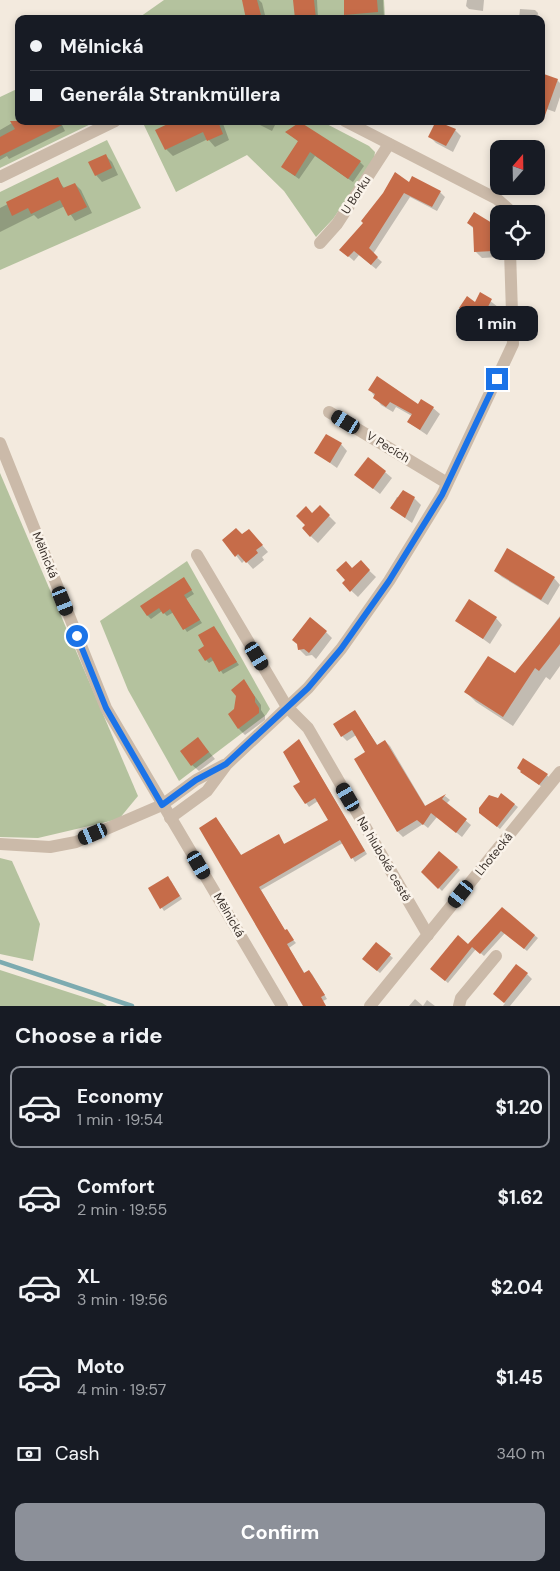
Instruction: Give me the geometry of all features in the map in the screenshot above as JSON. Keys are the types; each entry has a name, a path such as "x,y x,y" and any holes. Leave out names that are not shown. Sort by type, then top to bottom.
{"street":[{"path":"0,177 107,125"},
{"path":"353,125 497,199 504,205"},
{"name":"U Borku","path":"320,243 337,224 389,144"},
{"path":"170,818 207,791 226,764 308,688 341,649 389,581 448,483 513,344 510,260"},
{"name":"V Pecích","path":"329,412 448,483"},
{"name":"Mělnická","path":"0,444 106,708 282,1006"},
{"name":"Na hluboké cestě","path":"197,555 287,707 308,728 428,936"},
{"path":"0,844 50,847 76,842 162,805 196,780 226,764"},
{"name":"Lhotecká","path":"370,1006 560,772"},
{"path":"459,1006 461,998 496,956"}],"green space":[{"path":"164,0 384,0 385,15 143,15"},
{"path":"15,90 15,125 89,125 0,168 0,97"},
{"path":"144,125 329,125 369,146 375,152 374,159 333,219 316,237 284,191 247,155 176,192"},
{"path":"107,140 141,208 0,270 0,192"},
{"path":"0,473 138,796 119,819 38,838 0,837"},
{"path":"187,561 270,709 266,715 179,781 128,690 100,621"},
{"path":"0,858 12,861 40,924 33,961 0,954"},
{"path":"0,970 102,1003 107,1006 0,1006"}],"building":[{"path":"242,0 257,0 261,15 245,15"},
{"path":"293,0 314,0 316,15 295,15"},
{"path":"344,0 377,0 378,12 344,15"},
{"path":"545,74 558,79 545,115"},
{"path":"10,121 15,121 15,125 62,125 0,156 0,137 15,129"},
{"path":"166,125 219,125 223,134 207,141 203,132 165,150 155,130"},
{"path":"296,125 305,125 361,161 348,179 310,152 295,176 281,167 298,141 285,132"},
{"path":"434,125 446,125 456,129 446,146 428,137"},
{"path":"106,154 112,168 95,176 88,162"},
{"path":"395,172 409,182 412,176 441,191 432,207 404,193 369,248 378,257 371,265 354,251 348,257 339,250 363,223 361,221 383,193"},
{"path":"58,177 63,188 75,183 87,207 68,216 60,200 31,214 28,208 12,216 6,202"},
{"path":"474,212 490,222 490,251 474,252 473,227 467,223"},
{"path":"480,292 492,299 478,326 468,319 470,315 459,308 467,296 475,302"},
{"path":"377,376 418,404 421,399 434,407 420,430 407,422 412,414 390,402 386,407 373,398 375,394 368,390"},
{"path":"326,434 342,443 330,463 314,453"},
{"path":"368,457 386,471 373,489 354,475"},
{"path":"403,490 415,497 405,518 390,508"},
{"path":"320,505 330,515 310,537 302,528 305,525 296,516 306,506 312,513"},
{"path":"236,528 242,534 249,529 263,545 256,550 258,553 246,563 238,554 235,557 222,540"},
{"path":"507,548 555,577 541,600 494,571"},
{"path":"361,560 370,570 350,592 342,583 345,580 336,570 346,561 352,568"},
{"path":"184,577 192,590 184,595 200,620 183,630 170,609 163,614 159,608 147,616 140,606"},
{"path":"469,599 497,617 483,639 455,621"},
{"path":"310,617 327,631 309,653 304,649 298,650 297,644 292,640"},
{"path":"560,617 560,644 539,671 535,668 503,717 464,692 488,656 515,673"},
{"path":"214,626 237,662 219,672 211,657 205,661 198,650 204,646 198,635"},
{"path":"244,679 255,697 259,713 238,729 228,714 234,709 236,696 231,690"},
{"path":"355,710 377,745 385,740 425,806 446,794 442,799 467,819 456,833 431,813 423,825 417,820 397,832 354,759 365,752 352,730 341,737 333,724"},
{"path":"198,737 209,752 191,766 180,751"},
{"path":"299,739 365,851 351,859 340,840 259,887 285,930 287,929 294,940 287,944 304,973 309,970 325,995 321,997 326,1006 303,1006 199,828 216,817 241,855 279,834 284,844 328,820 315,798 305,804 293,786 300,782 283,752"},
{"path":"523,758 548,774 539,785 517,768"},
{"path":"501,793 515,804 497,827 479,813 479,808 489,795 498,798"},
{"path":"439,851 458,867 438,889 421,872"},
{"path":"168,876 180,896 160,909 148,888"},
{"path":"502,907 535,935 524,949 501,931 480,954 472,947 445,981 430,969 458,935 468,944"},
{"path":"376,942 391,954 377,971 362,959"},
{"path":"516,964 528,973 504,1003 493,994"}],"waterway":[{"path":"0,962 132,1006"}],"route":[{"path":"77,636 106,708 162,805 196,780 226,764 308,688 341,649 389,581 442,495 497,379"}]}
